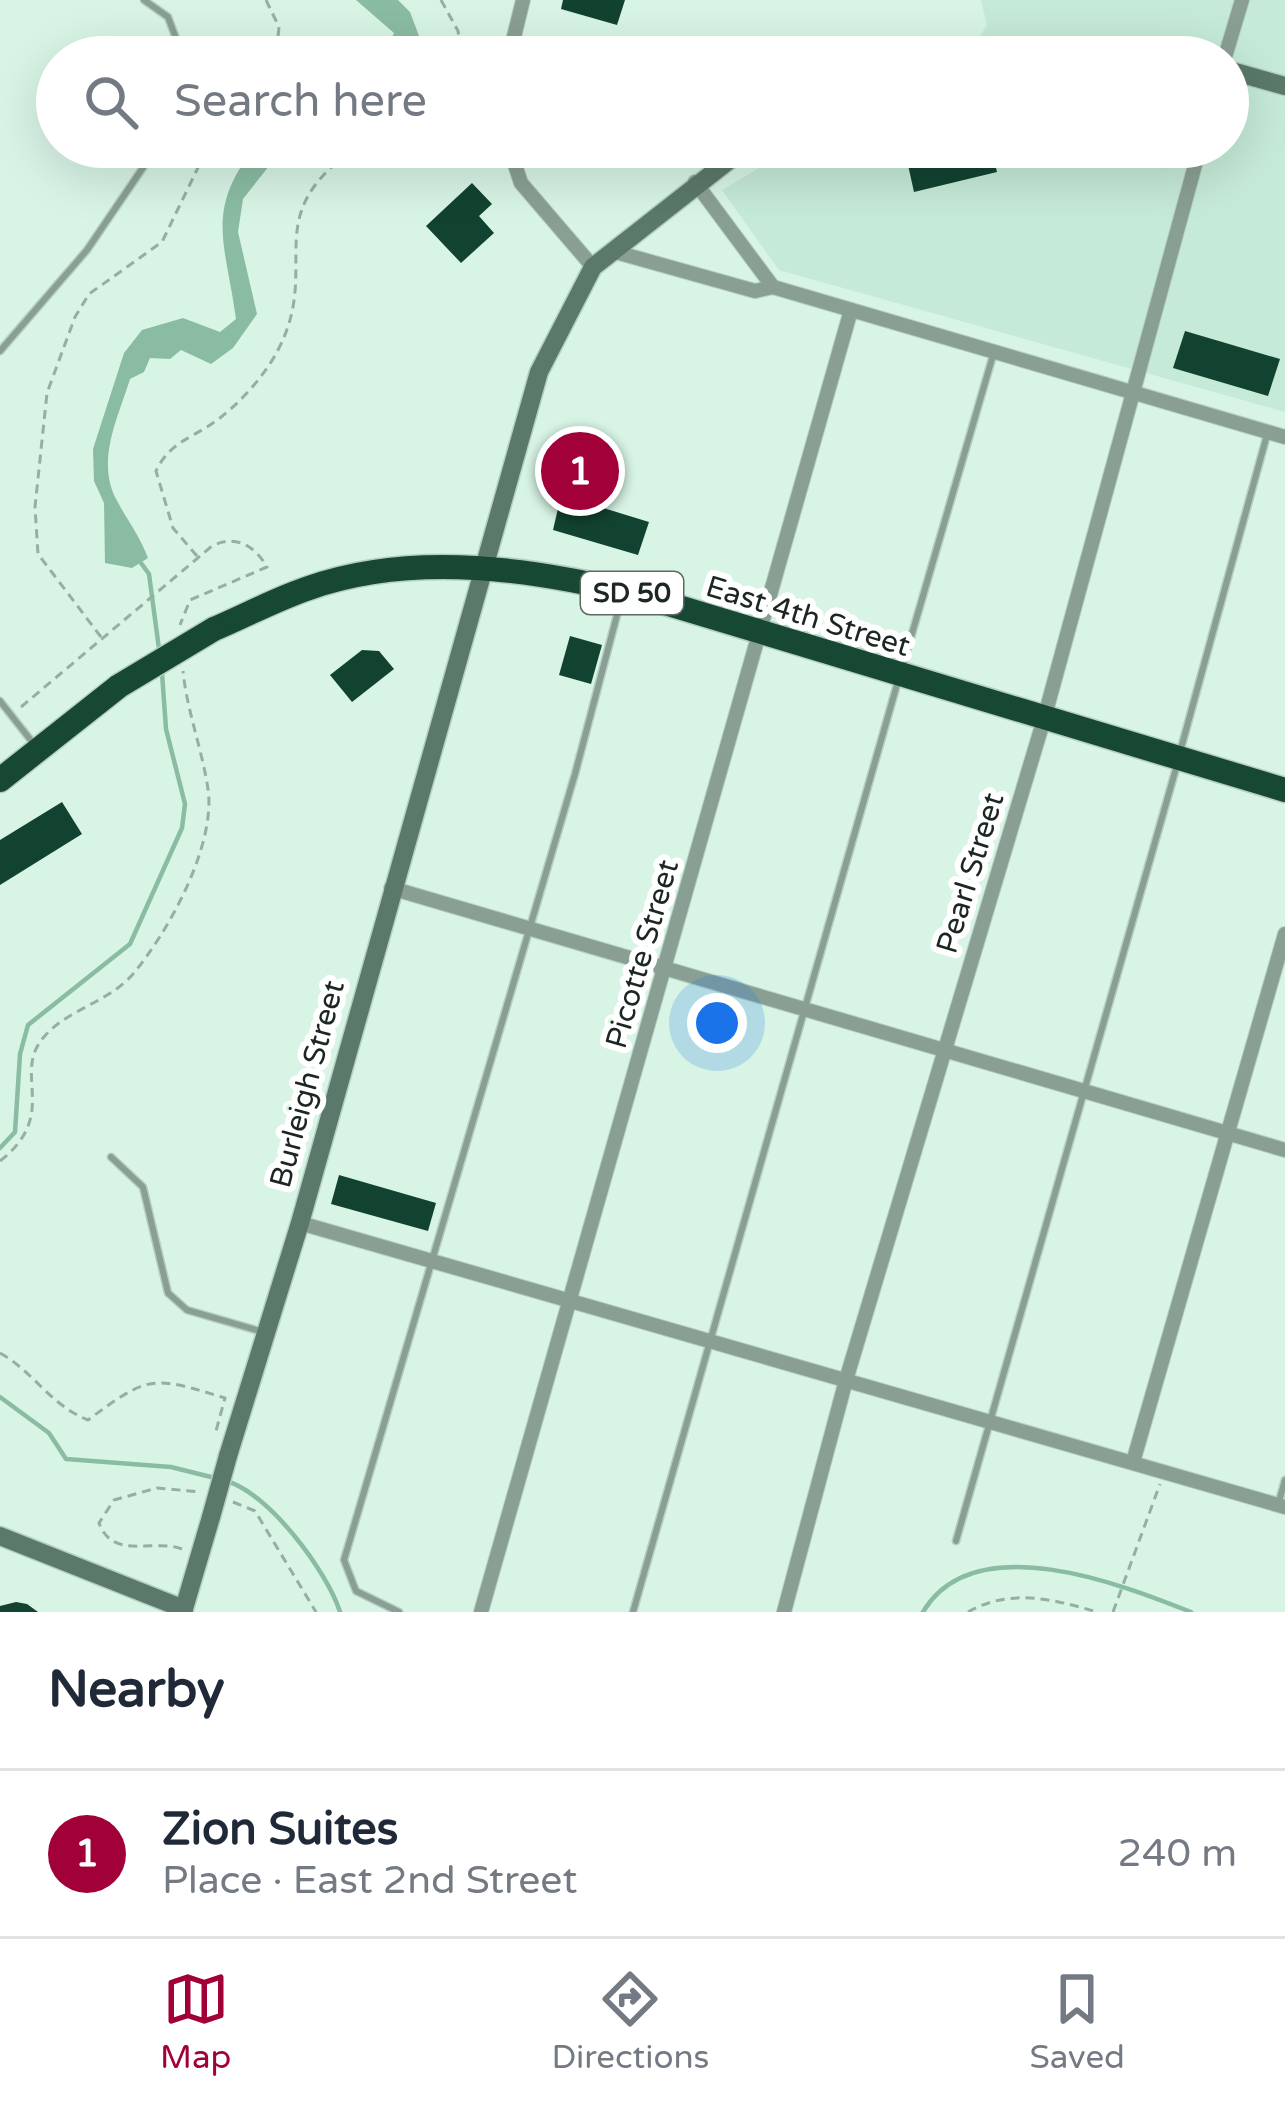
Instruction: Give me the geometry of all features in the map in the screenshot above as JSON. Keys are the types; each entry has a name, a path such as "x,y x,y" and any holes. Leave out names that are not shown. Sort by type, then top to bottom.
{"highway":[{"name":"East 4th Street","path":"0,780 119,686 214,629 328,583 391,572 480,569 547,575 623,591 1285,790"}],"street":[{"path":"514,36 523,0"},
{"path":"1231,36 1242,0"},
{"path":"1249,76 1285,86"},
{"path":"516,168 521,183 593,267 715,168"},
{"name":"Pearl Street","path":"784,1612 846,1380 1044,718 1194,168"},
{"path":"695,182 773,287"},
{"path":"612,251 755,291 773,287 1285,436"},
{"name":"Burleigh Street","path":"184,1610 300,1223 538,372 593,267"},
{"name":"Picotte Street","path":"481,1612 851,310"},
{"path":"391,888 1285,1150"},
{"path":"1133,1462 1285,934"},
{"path":"300,1223 1281,1506"},
{"path":"0,1536 184,1610"}],"lane":[{"path":"144,0 168,17 175,36"},
{"path":"0,351 87,250 143,168"},
{"path":"633,1612 994,351"},
{"path":"956,1541 1268,432"},
{"path":"399,1612 356,1591 344,1560 434,1262 623,591"},
{"path":"0,701 39,751"},
{"path":"111,1157 143,1186 168,1292 187,1310 266,1333"},
{"path":"1281,1506 1285,1480"}],"path":[{"path":"266,0 279,27 278,36"},
{"path":"441,0 459,36"},
{"path":"102,638 38,554 35,507 47,393 75,317 89,294 162,242 198,168"},
{"path":"198,557 173,528 156,471 176,443 211,424 242,395 278,350 295,303 294,228 302,201 330,168"},
{"path":"10,714 198,557 222,542 256,550 267,567 190,600 179,620 181,638"},
{"path":"0,1161 36,1116 34,1053 43,1038 61,1022 95,1006 133,974 193,873 209,825 209,793 182,657"},
{"path":"0,1353 25,1370 60,1409 88,1420 147,1381 173,1382 225,1398 215,1436"},
{"path":"1113,1612 1124,1571 1161,1482"},
{"path":"968,1612 984,1603 1033,1598 1097,1612"}],"shaded area":[{"path":"356,0 398,0 410,12 419,36 394,33"},
{"path":"981,0 1285,0 1285,412 779,270 722,190 759,168 1249,168 1249,36 980,36 987,25"},
{"path":"267,168 243,199 238,232 257,314 233,348 211,364 181,350 170,359 150,358 144,372 130,379 111,439 108,469 116,499 148,558 132,568 105,563 104,503 94,481 93,449 124,353 142,330 183,318 220,332 236,319 223,229 229,190 239,170"}],"building":[{"path":"563,0 625,0 617,25 561,9"},
{"path":"909,168 996,168 997,172 914,192"},
{"path":"472,183 492,204 479,216 494,233 461,263 426,226"},
{"path":"1185,331 1280,359 1268,396 1173,368"},
{"path":"575,435 603,439 587,503 649,522 638,555 553,530"},
{"path":"570,636 602,645 591,684 559,675"},
{"path":"362,650 379,651 394,669 352,702 330,675"},
{"path":"62,802 82,834 0,885 0,840"},
{"path":"339,1175 436,1203 428,1231 331,1204"},
{"path":"16,1602 38,1612 0,1612 0,1606"}],"waterway":[{"path":"141,563 149,574 159,649"},
{"path":"0,1148 15,1132 20,1054 28,1025 130,944 182,828 185,804 166,729 162,673"},
{"path":"0,1397 49,1433 66,1459 171,1467 215,1478"},
{"path":"226,1481 260,1500 294,1535 323,1576 340,1612"},
{"path":"923,1612 946,1586 977,1572 1012,1567 1090,1577 1191,1612"}],"place":[{"name":"Zion Suites","path":"580,471"}]}
